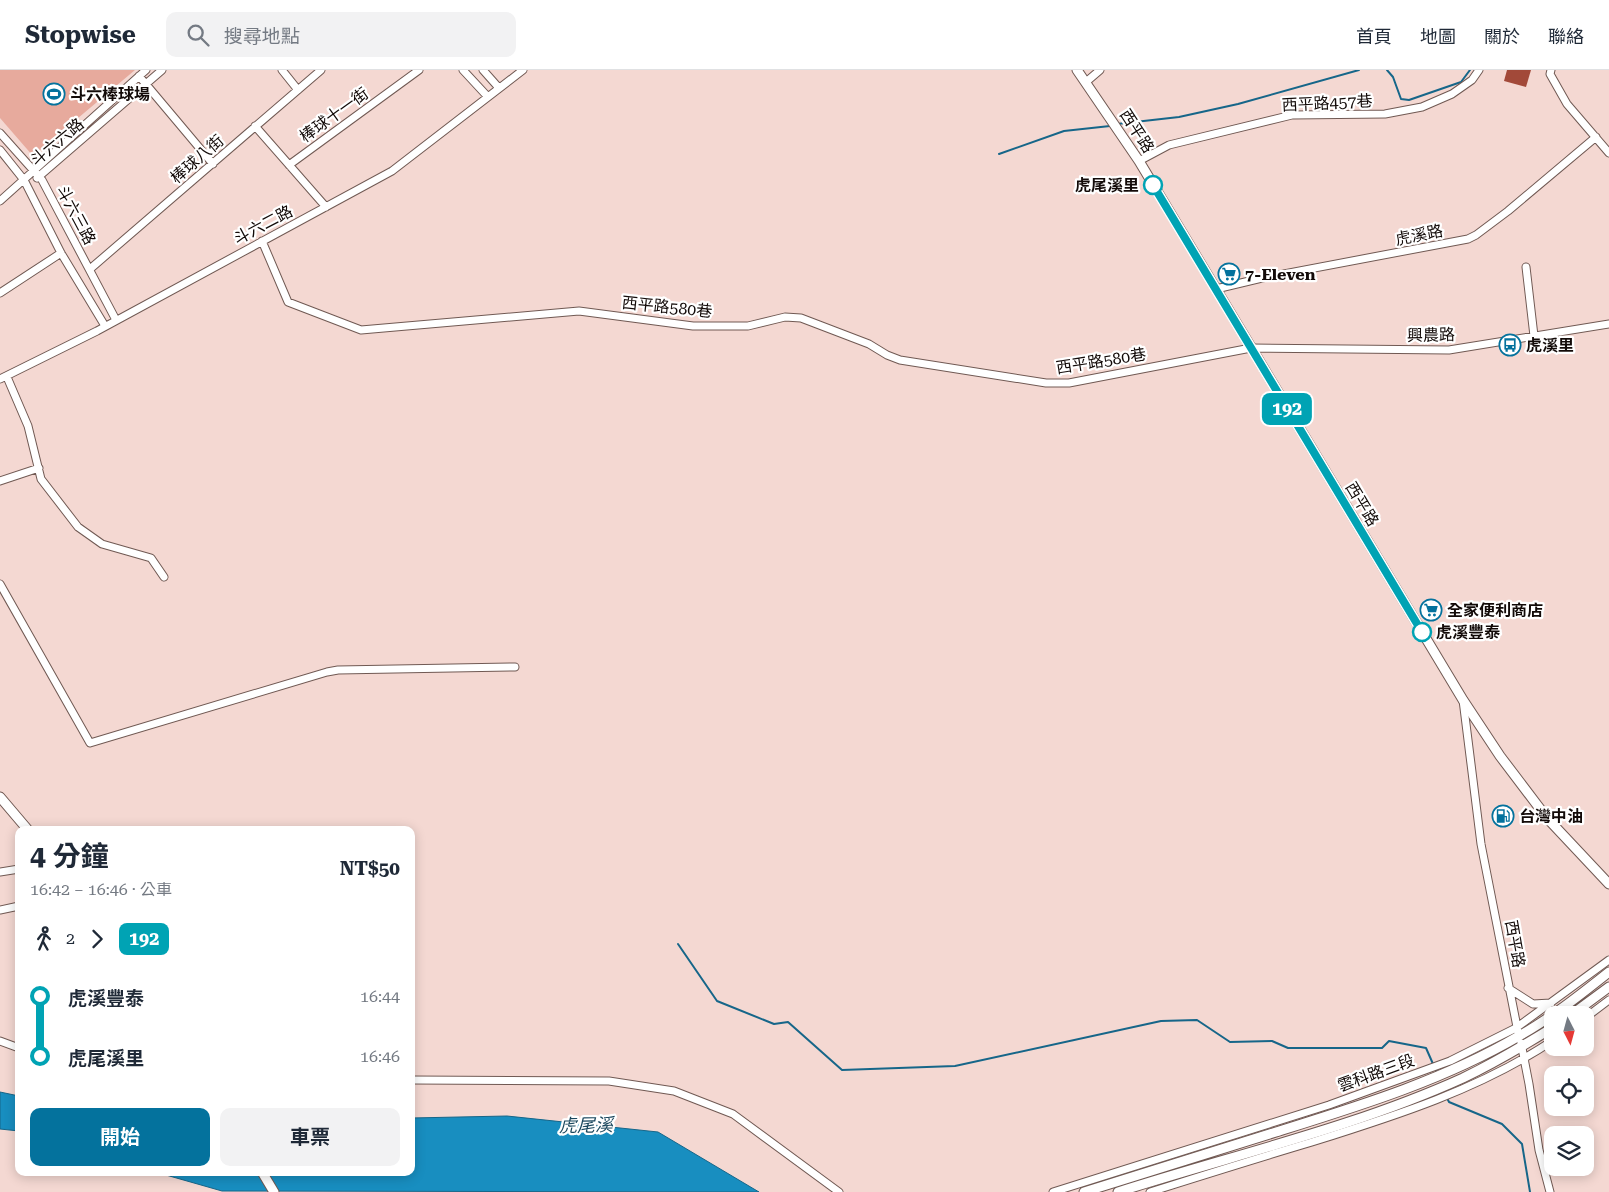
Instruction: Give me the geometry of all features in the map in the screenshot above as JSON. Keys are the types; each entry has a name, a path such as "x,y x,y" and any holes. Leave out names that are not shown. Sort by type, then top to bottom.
{"main road":[{"name":"西平路","path":"1076,70 1139,161 1463,700 1500,756 1547,818 1609,884"},
{"path":"0,797 25,826"},
{"name":"雲科路三段","path":"1134,1177 1374,1101 1457,1068 1518,1032 1548,1018 1609,972"},
{"path":"1583,1006 1609,987"},
{"path":"1084,1192 1134,1177 1350,1121 1465,1082 1544,1033"},
{"path":"264,1176 274,1192"},
{"path":"1118,1192 1134,1177"}],"street":[{"name":"斗六六路","path":"24,180 146,70"},
{"name":"斗六六路","path":"24,180 39,177 162,70"},
{"path":"282,70 298,90"},
{"name":"棒球八街","path":"90,269 321,70"},
{"name":"棒球十一街","path":"289,165 419,70"},
{"path":"463,70 488,97"},
{"path":"482,70 499,88"},
{"name":"斗六二路","path":"3,378 105,326 392,171 523,70"},
{"path":"1086,82 1100,70"},
{"name":"西平路457巷","path":"1139,161 1169,145 1292,115 1386,114 1422,107 1452,94 1472,80 1479,70"},
{"path":"1551,70 1550,74 1567,104 1609,153"},
{"path":"139,76 213,164"},
{"path":"255,126 326,207"},
{"name":"斗六三路","path":"0,132 39,177 116,320"},
{"name":"虎溪路","path":"1216,289 1262,278 1468,239 1508,211 1596,137"},
{"name":"斗六三路","path":"0,150 24,180 61,253 105,326"},
{"path":"0,201 24,180"},
{"name":"西平路580巷","path":"262,241 288,302 361,330 578,311 693,326 748,326 786,317 801,318 870,344 887,355 900,360 1046,383 1077,381 1251,348"},
{"path":"0,293 61,253"},
{"path":"1526,267 1534,336"},
{"name":"興農路","path":"1251,348 1449,350 1609,324"},
{"path":"3,378 28,426 41,479 78,527 102,544 151,558 164,577"},
{"path":"0,481 39,468"},
{"path":"0,584 90,743 332,671 515,667"},
{"name":"西平路","path":"1463,700 1482,844 1508,988 1522,1047 1539,1150 1549,1188"},
{"path":"0,872 15,870"},
{"path":"0,910 15,907"},
{"name":"雲科路三段","path":"1518,1032 1552,1003 1609,960"},
{"path":"1508,988 1533,1004 1552,1003"},
{"path":"1594,1011 1609,1000"},
{"path":"0,1041 15,1047"},
{"path":"1150,1192 1376,1122 1524,1058 1544,1046"},
{"path":"415,1080 609,1081 674,1091 733,1114 839,1192"},
{"path":"1053,1192 1134,1177"},
{"path":"1545,1192 1549,1188"}],"shaded area":[{"name":"斗六棒球場","path":"0,70 135,70 33,156 0,118"}],"water":[{"path":"0,1092 15,1095 15,1131 0,1129"},
{"name":"虎尾溪","path":"507,1116 658,1132 759,1192 222,1191 170,1176 415,1176 415,1118"}],"building":[{"path":"1507,70 1531,70 1526,87 1504,81"}],"waterway":[{"path":"1117,124 1179,117 1238,104 1359,70"},
{"path":"1387,70 1393,77 1401,99 1409,100 1461,82 1470,70"},
{"path":"999,154 1064,131 1110,126"},
{"path":"678,944 717,1001 774,1024 788,1022 842,1070 955,1066 1161,1021 1197,1020 1230,1042 1272,1041 1288,1048 1382,1048 1389,1041 1426,1048 1437,1073"},
{"path":"1447,1098 1449,1102 1502,1124 1522,1144 1530,1192"}],"bus line":[{"name":"192","path":"1153,185 1422,632"}],"place":[{"name":"斗六棒球場","path":"54,94"},
{"name":"虎尾溪里","path":"1153,185"},
{"name":"7-Eleven","path":"1229,274"},
{"name":"虎溪里","path":"1510,345"},
{"name":"全家便利商店","path":"1431,610"},
{"name":"虎溪豐泰","path":"1422,632"},
{"name":"台灣中油","path":"1503,816"}]}
